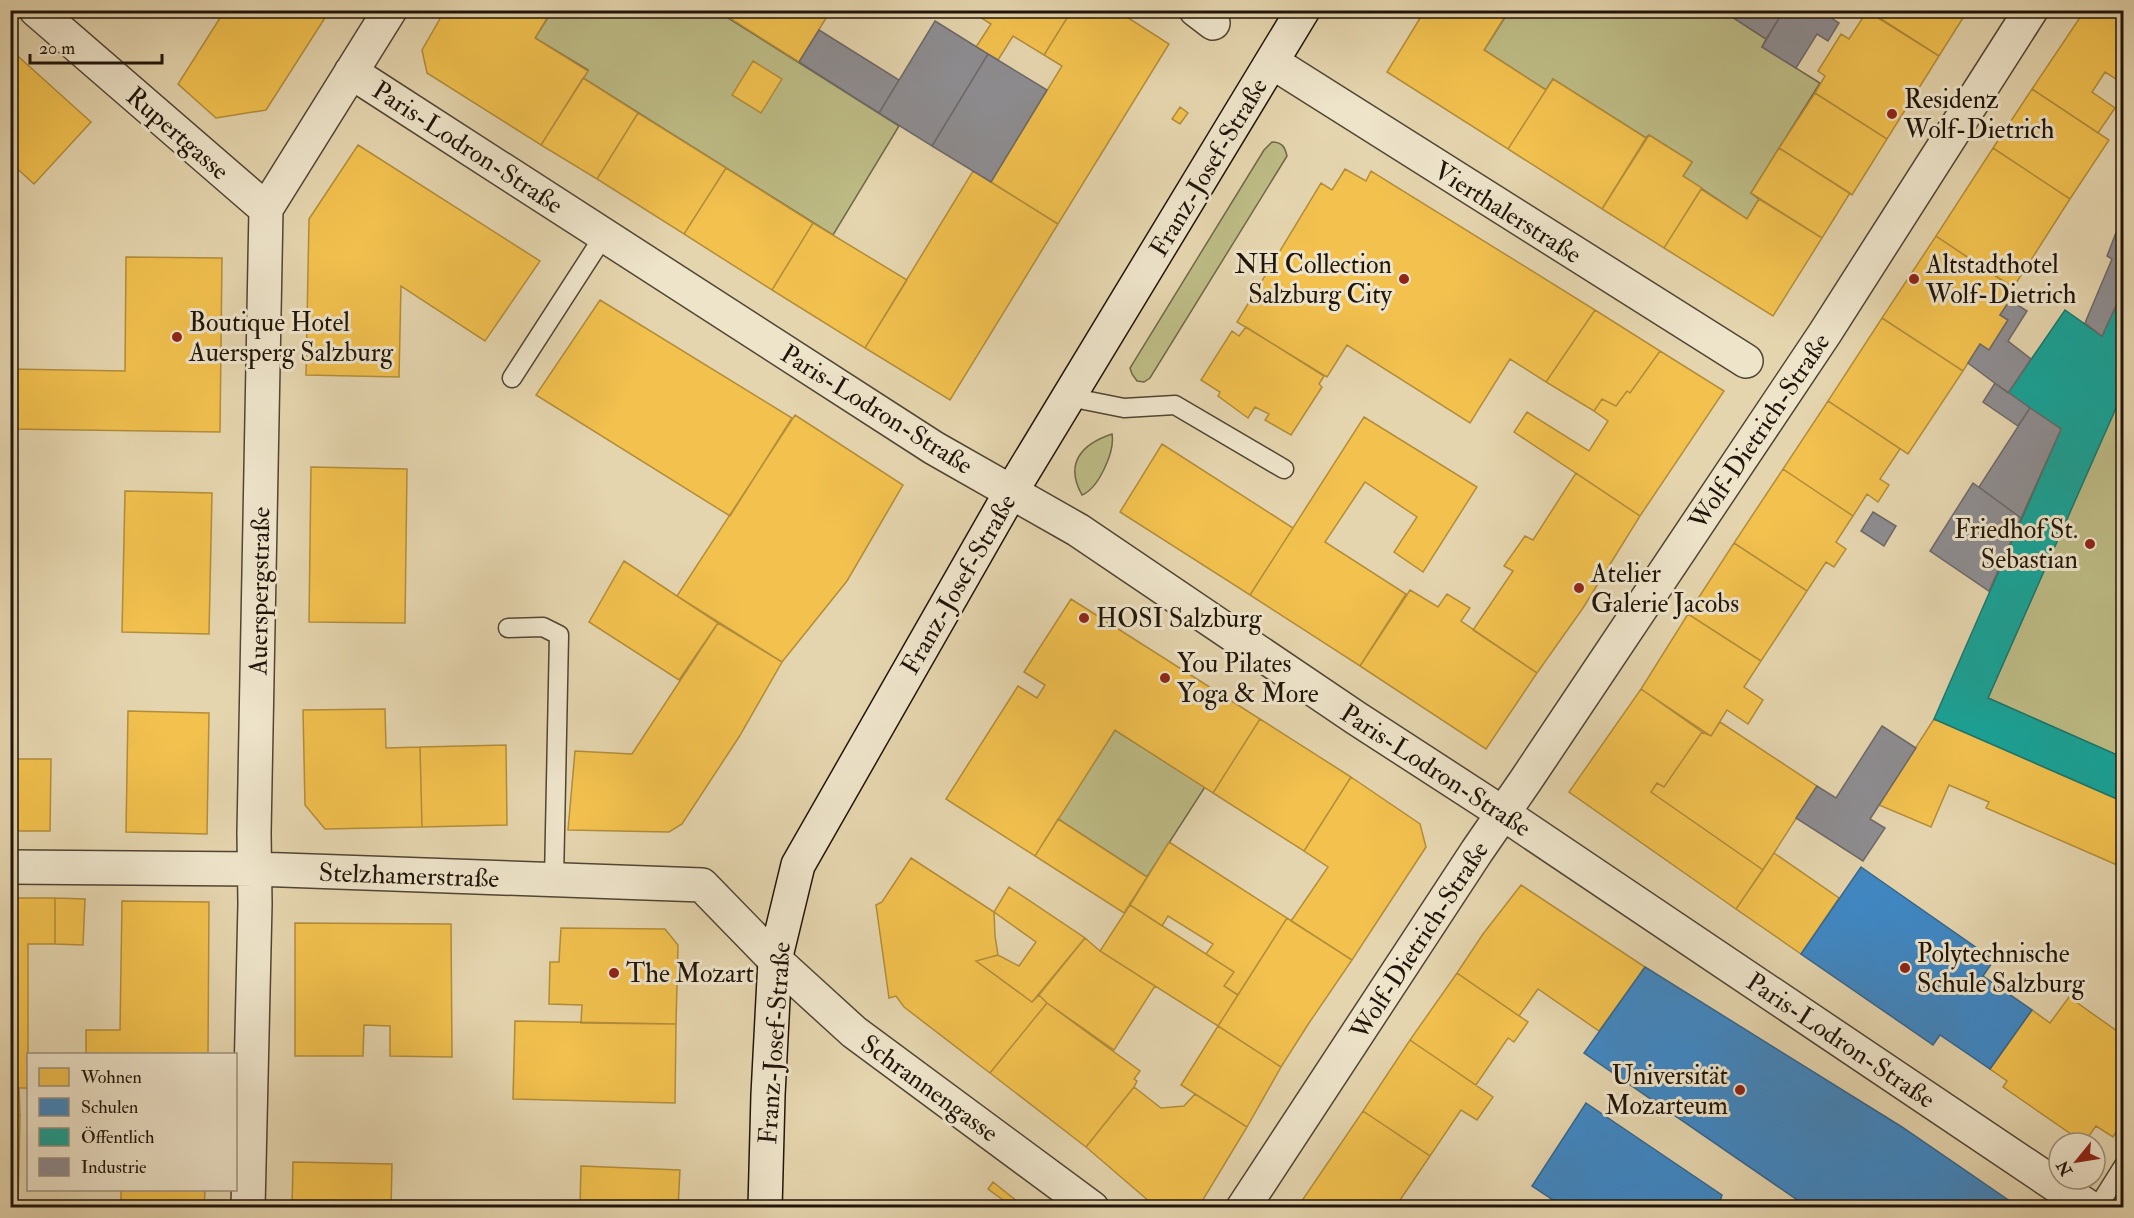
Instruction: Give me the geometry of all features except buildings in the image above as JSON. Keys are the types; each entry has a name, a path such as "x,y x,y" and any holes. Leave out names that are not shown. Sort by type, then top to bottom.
{"street":[{"name":"Rupertgasse","path":"36,10 266,209"},
{"path":"266,209 390,10"},
{"name":"Franz-Josef-Straße","path":"765,1208 775,960 798,865 1011,492 1304,10"},
{"name":"Wolf-Dietrich-Straße","path":"1243,1208 1477,851 1825,333 2031,10"},
{"name":"Vierthalerstraße","path":"1272,62 1746,361"},
{"name":"Paris-Lodron-Straße","path":"351,72 934,448 1078,530 2090,1208"},
{"name":"Auerspergstraße","path":"248,1208 266,209"},
{"name":"Stelzhamerstraße","path":"10,867 255,869 702,885 775,960"},
{"name":"Schrannengasse","path":"775,960 854,1032 1092,1208"}],"lane":[{"path":"512,378 604,234"},
{"path":"1069,397 1124,408 1175,405 1284,469"},
{"path":"508,628 543,627 559,635 554,880"},
{"path":"2097,1208 2124,1164"}],"shaded area":[{"path":"552,11 717,11 899,126 833,235 583,78 588,70 535,38"},
{"path":"1509,11 1736,11 1732,17 1766,39 1762,47 1820,83 1751,193 1759,199 1747,219 1683,176 1692,162 1649,135 1646,138 1553,79 1546,90 1484,50"},
{"path":"1272,142 1282,146 1287,156 1150,378 1144,382 1137,381 1130,368 1264,150"},
{"name":"Friedhof St. Sebastian","path":"2123,390 2123,758 1988,698"},
{"path":"1112,434 1111,450 1100,477 1082,495 1075,473 1079,456 1092,443"},
{"path":"1115,730 1205,787 1147,877 1058,819"}],"place":[{"name":"Residenz Wolf-Dietrich","path":"1892,114"},
{"name":"NH Collection Salzburg City","path":"1404,279"},
{"name":"Altstadthotel Wolf-Dietrich","path":"1914,279"},
{"name":"Boutique Hotel Auersperg Salzburg","path":"177,337"},
{"name":"Friedhof St. Sebastian","path":"2090,544"},
{"name":"Atelier Galerie Jacobs","path":"1579,588"},
{"name":"HOSI Salzburg","path":"1084,618"},
{"name":"You Pilates Yoga & More","path":"1165,678"},
{"name":"Polytechnische Schule Salzburg","path":"1905,968"},
{"name":"The Mozart","path":"614,973"},
{"name":"Universität Mozarteum","path":"1740,1090"}]}
